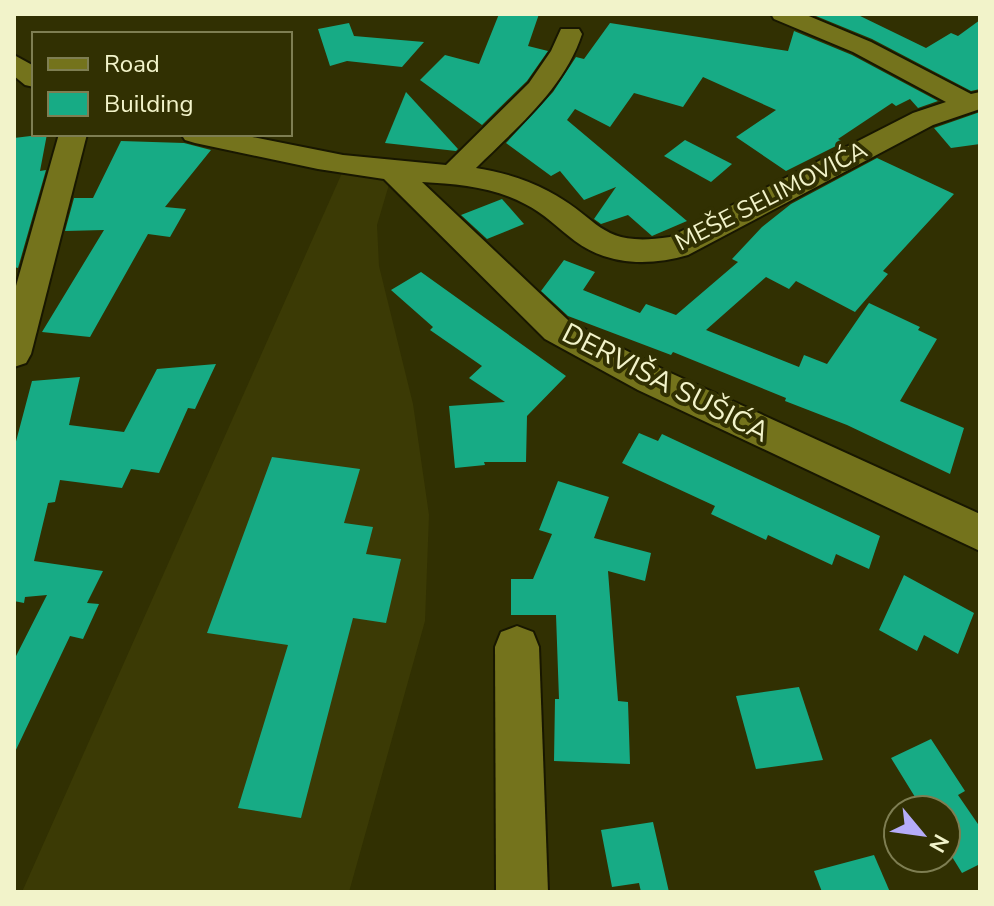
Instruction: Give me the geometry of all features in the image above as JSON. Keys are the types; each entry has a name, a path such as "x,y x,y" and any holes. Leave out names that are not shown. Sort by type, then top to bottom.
{"street":[{"path":"783,14 862,47 973,101"},
{"path":"455,173 553,70 567,50 570,34"},
{"path":"14,63 32,77"},
{"name":"MEŠE SELIMOVIĆA","path":"206,136 393,171 455,173 496,182 537,197 591,239 610,249 634,254 677,247 859,150 923,119 973,101"},
{"path":"14,354 72,136"},
{"name":"DERVIŠA SUŠIĆA","path":"393,171 557,330 664,386 980,533"},
{"path":"517,647 522,892"}],"shaded area":[{"path":"346,164 393,171 377,225 379,266 413,404 429,515 425,621 349,892 22,892"}],"building":[{"path":"499,14 539,14 528,46 548,51 527,81 482,125 420,80 445,55 479,64"},
{"path":"856,14 926,48 951,33 958,36 980,20 980,89 971,91 872,39 816,16"},
{"path":"349,23 354,36 424,42 402,67 347,61 330,66 318,29"},
{"path":"610,23 788,51 794,31 852,55 938,101 918,108 910,99 896,106 892,103 838,139 844,142 786,171 736,137 776,110 703,77 683,107 634,93 610,127 575,109 567,120 687,221 652,236 628,215 601,224 594,219 616,187 584,200 560,171 551,176 506,143 553,92 576,57 584,59"},
{"path":"406,92 458,149 456,151 385,143"},
{"path":"980,112 980,144 951,148 934,128"},
{"path":"47,136 40,171 46,170 18,268 14,267 14,138"},
{"path":"685,140 732,164 711,182 664,156"},
{"path":"121,141 184,143 211,150 165,207 186,209 170,237 148,234 90,337 42,332 104,230 65,231 74,198 93,198"},
{"path":"877,158 954,194 883,271 888,274 855,312 796,281 789,289 766,277 706,330 799,367 804,355 827,364 869,303 920,327 918,330 937,339 900,401 964,428 950,474 847,425 785,401 786,398 673,352 671,355 568,316 541,291 564,260 595,272 583,290 640,313 646,304 676,315 738,262 732,259 762,227 791,204"},
{"path":"502,199 524,224 487,239 461,215"},
{"path":"421,272 566,376 527,416 526,462 484,462 485,465 455,468 449,406 505,402 469,378 482,366 430,330 433,327 391,290"},
{"path":"216,364 195,409 188,408 159,473 131,469 122,488 60,480 55,502 48,503 34,561 103,571 87,603 99,604 83,639 70,636 14,754 14,660 47,595 25,597 24,603 14,601 14,449 32,381 80,377 69,425 124,432 157,369"},
{"path":"639,433 658,441 662,434 880,536 869,569 836,554 832,565 768,535 766,540 711,514 715,506 622,463"},
{"path":"272,457 360,469 344,523 373,527 366,554 401,559 386,623 353,618 301,818 238,808 288,645 207,633"},
{"path":"558,481 609,497 594,538 651,553 645,581 608,571 618,701 628,702 630,764 554,761 555,699 559,699 556,615 511,615 511,579 533,579 552,534 539,530"},
{"path":"904,575 974,613 958,654 924,635 917,651 879,630"},
{"path":"799,687 823,760 756,769 736,696"},
{"path":"931,739 965,791 960,794 913,794 891,758"},
{"path":"962,801 980,827 980,864 962,873"},
{"path":"653,822 669,892 641,892 639,883 612,887 601,830"},
{"path":"874,855 890,892 822,892 814,871"}]}
